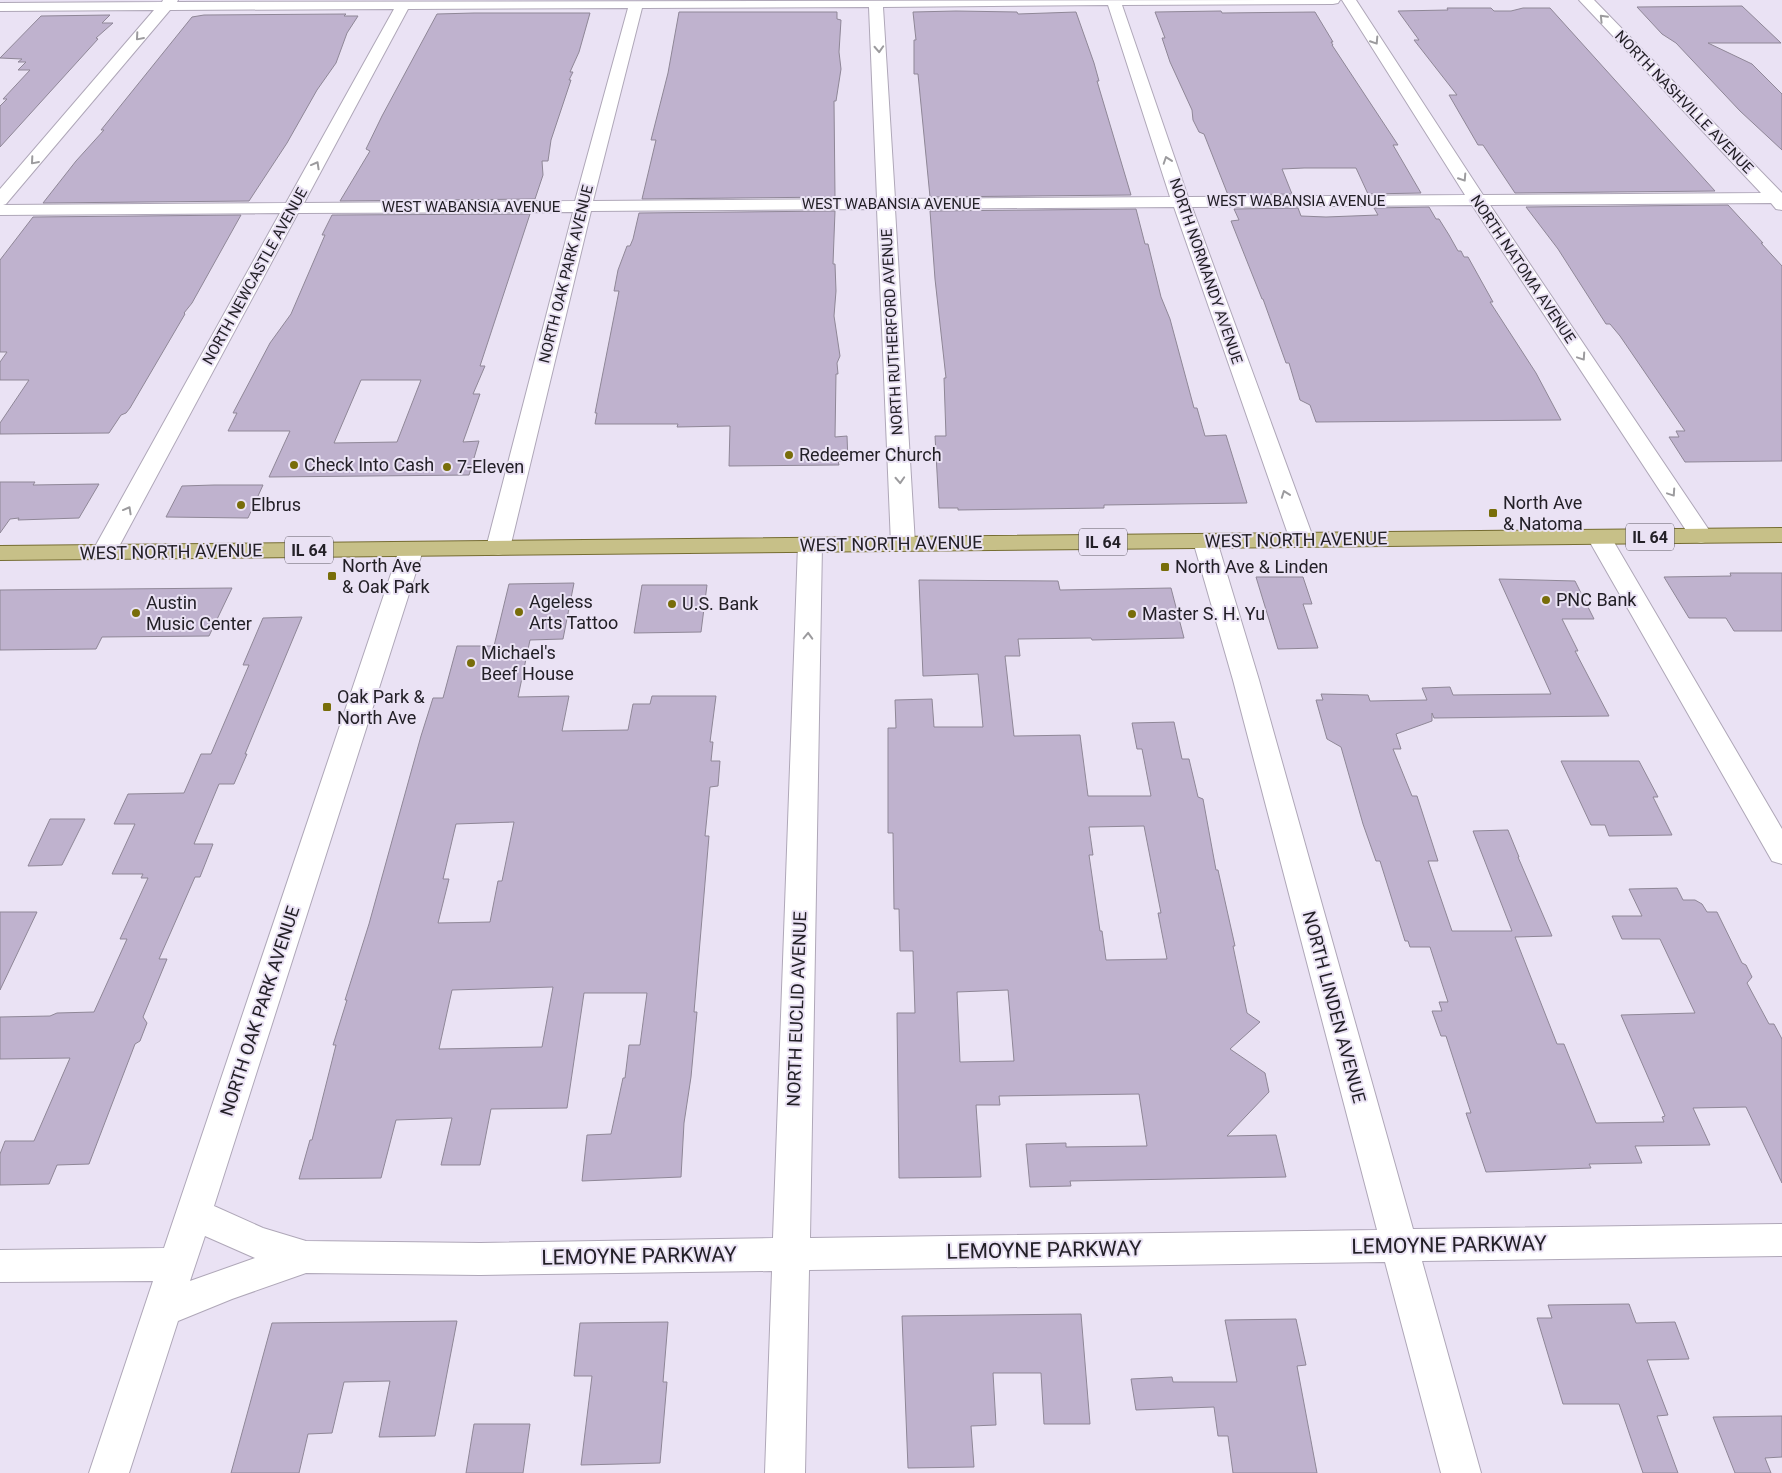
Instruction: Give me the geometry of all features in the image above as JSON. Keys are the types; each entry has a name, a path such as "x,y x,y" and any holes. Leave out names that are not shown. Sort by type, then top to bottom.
{"main road":[{"name":"WEST NORTH AVENUE","path":"0,554 1782,536"}],"street":[{"path":"0,7 168,3 1333,0"},
{"name":"NORTH NATOMA AVENUE","path":"1349,0 1477,200 1701,536"},
{"name":"NORTH NASHVILLE AVENUE","path":"1586,0 1780,200"},
{"name":"NORTH RUTHERFORD AVENUE","path":"876,1 903,544"},
{"name":"NORTH NORMANDY AVENUE","path":"1113,1 1181,202 1302,540"},
{"name":"NORTH OAK PARK AVENUE","path":"498,548 583,206 637,2"},
{"path":"0,200 168,3"},
{"name":"NORTH NEWCASTLE AVENUE","path":"104,552 405,3"},
{"name":"WEST WABANSIA AVENUE","path":"0,210 1477,200 1780,200"},
{"path":"1599,537 1782,854"},
{"name":"NORTH LINDEN AVENUE","path":"1205,541 1246,680 1460,1473"},
{"name":"NORTH EUCLID AVENUE","path":"785,1473 810,545"},
{"name":"NORTH OAK PARK AVENUE","path":"109,1473 411,550"},
{"name":"LEMOYNE PARKWAY","path":"194,1214 256,1242 306,1257 480,1259 1782,1240"},
{"name":"LEMOYNE PARKWAY","path":"162,1310 224,1285 306,1257"},
{"path":"0,1266 177,1264"}],"building":[{"path":"1742,6 1781,43 1708,43 1752,64 1782,94 1782,150 1740,111 1676,43 1662,34 1637,7"},
{"path":"1447,8 1491,8 1494,11 1511,11 1523,8 1550,8 1715,191 1515,193 1483,145 1478,145 1449,95 1457,95 1414,40 1419,40 1398,11 1448,10"},
{"path":"1221,11 1222,13 1315,12 1333,42 1331,42 1332,45 1398,145 1393,145 1421,193 1368,194 1356,168 1304,168 1282,169 1292,194 1228,195 1204,134 1199,132 1193,120 1192,110 1170,62 1162,38 1165,38 1155,12"},
{"path":"679,12 837,12 837,19 841,20 839,52 841,69 836,101 834,101 835,197 642,199 656,140 651,140 668,73"},
{"path":"913,12 1017,12 1018,14 1076,12 1094,63 1099,81 1097,81 1131,195 930,197 918,74 914,74 914,40 916,40"},
{"path":"590,13 579,52 570,72 573,72 551,140 548,161 542,161 543,175 535,199 340,201 370,151 366,149 382,116 437,14"},
{"path":"346,14 344,16 358,16 347,33 336,63 317,90 287,143 249,201 43,203 76,161 104,130 101,130 192,17 204,15"},
{"path":"110,15 102,23 113,23 96,38 98,39 0,147 0,106 7,99 3,99 30,70 18,70 26,62 18,62 22,59 0,58 41,16"},
{"path":"1728,205 1782,266 1782,461 1685,462 1669,437 1679,437 1676,431 1685,431 1620,336 1610,324 1606,324 1558,249 1526,207"},
{"path":"1429,207 1436,219 1439,219 1458,251 1461,251 1464,257 1468,257 1493,302 1490,302 1536,373 1561,420 1316,422 1310,405 1300,400 1289,363 1286,363 1263,299 1231,221 1239,220 1234,209 1298,208 1301,216 1326,217 1378,215 1374,208"},
{"path":"1136,209 1145,244 1148,244 1161,297 1170,319 1194,408 1197,408 1205,436 1226,435 1247,503 1104,505 1104,508 958,510 958,508 939,508 935,436 946,436 944,378 946,378 935,279 930,211"},
{"path":"835,211 833,264 835,264 836,291 834,316 840,356 837,363 838,374 836,374 835,437 847,436 848,461 838,461 839,465 729,466 730,426 677,427 678,424 595,424 597,413 595,413 619,291 614,291 618,270 627,246 630,246 633,239 639,213"},
{"path":"530,214 480,366 485,366 473,394 480,394 463,442 479,441 469,475 269,477 290,431 228,431 237,413 233,413 270,343 291,314 325,235 322,235 332,215","holes":["361,380 421,380 397,442 334,443"]},
{"path":"241,215 130,408 121,415 109,433 0,434 0,423 29,380 0,380 0,362 7,352 0,352 0,260 33,217"},
{"path":"0,482 35,482 33,485 99,484 79,518 10,519 0,533"},
{"path":"263,485 248,518 166,517 182,486"},
{"path":"1730,573 1782,573 1782,631 1734,631 1726,618 1689,618 1664,577 1731,576"},
{"path":"1256,577 1303,577 1312,604 1303,604 1318,648 1278,649"},
{"path":"1499,579 1575,581 1594,619 1562,619 1578,651 1575,651 1609,716 1434,718 1432,713 1432,721 1396,734 1401,749 1393,749 1412,796 1417,796 1438,861 1428,861 1452,931 1512,931 1473,831 1508,830 1552,936 1515,937 1557,1044 1564,1044 1596,1123 1664,1122 1662,1117 1665,1116 1621,1015 1695,1013 1660,939 1622,939 1612,916 1642,916 1629,889 1677,888 1683,900 1695,900 1702,904 1707,912 1717,912 1742,963 1746,965 1752,977 1747,983 1769,1024 1774,1024 1782,1039 1782,1183 1746,1107 1693,1108 1710,1145 1635,1146 1642,1163 1589,1164 1591,1168 1486,1172 1466,1113 1471,1113 1446,1036 1441,1036 1432,1011 1442,1011 1439,1002 1448,1002 1430,947 1410,947 1408,941 1405,941 1380,861 1376,861 1363,824 1341,747 1327,739 1316,700 1323,700 1321,694 1368,695 1370,701 1427,700 1422,688 1450,687 1453,695 1551,694"},
{"path":"919,580 1058,581 1060,590 1171,588 1184,638 1018,639 1020,656 1005,656 1014,736 1080,735 1088,796 1151,796 1142,749 1137,749 1132,723 1174,722 1182,759 1189,759 1198,797 1203,799 1216,870 1218,870 1235,946 1233,946 1247,1013 1260,1022 1230,1049 1265,1073 1269,1092 1227,1136 1276,1135 1286,1177 1070,1181 1071,1186 1030,1187 1026,1144 1066,1143 1066,1147 1147,1146 1139,1094 999,1096 1000,1105 976,1105 981,1177 899,1178 897,1013 915,1013 913,951 900,951 899,909 894,909 893,833 888,833 888,728 896,728 895,700 932,699 934,727 983,727 978,674 923,676","holes":["1144,826 1161,913 1158,913 1167,959 1106,960 1089,855 1093,855 1089,827","1008,990 1014,1061 960,1062 957,992"]},
{"path":"574,583 563,639 530,640 518,697 569,696 562,731 628,730 633,704 650,704 652,696 716,696 710,742 713,742 711,761 720,761 718,786 710,787 705,836 709,836 694,1012 697,1012 691,1077 684,1123 681,1177 582,1181 587,1135 611,1134 623,1078 625,1078 629,1045 640,1045 647,993 584,993 567,1108 491,1109 480,1165 441,1165 452,1118 396,1120 381,1178 299,1179 310,1140 312,1140 336,1045 333,1045 347,1000 345,1000 369,924 433,698 443,698 457,646 494,646 509,584","holes":["514,822 502,881 498,881 490,922 438,923 449,879 443,879 456,824","553,987 542,1047 439,1049 452,990"]},
{"name":"U.S. Bank","path":"642,585 707,585 701,632 634,633"},
{"path":"232,588 209,636 102,637 96,649 0,650 0,590"},
{"path":"302,617 234,784 219,784 194,844 213,844 200,877 195,877 159,959 167,959 143,1017 147,1023 140,1041 135,1044 89,1164 57,1165 49,1184 0,1185 0,1154 5,1141 34,1141 70,1058 0,1059 0,1017 50,1016 57,1013 94,1012 127,939 120,939 148,878 141,878 143,874 112,874 135,824 114,824 128,794 184,793 201,754 211,754 249,665 243,665 263,618"},
{"path":"1561,761 1639,761 1658,797 1653,797 1672,835 1609,836 1605,825 1591,825"},
{"path":"50,819 85,819 62,865 28,866"},
{"path":"0,912 37,912 0,990"},
{"path":"1629,1304 1636,1323 1675,1322 1689,1359 1647,1360 1668,1415 1657,1416 1678,1473 1643,1473 1619,1404 1563,1404 1537,1318 1552,1318 1548,1305"},
{"path":"1081,1314 1090,1424 1044,1424 1041,1373 993,1373 996,1425 971,1426 974,1467 908,1468 902,1316"},
{"path":"1296,1319 1306,1365 1297,1366 1317,1473 1233,1473 1228,1436 1218,1436 1214,1407 1136,1410 1131,1379 1172,1377 1173,1382 1237,1382 1225,1320"},
{"path":"457,1321 435,1436 379,1437 390,1381 344,1382 332,1433 308,1434 299,1473 231,1473 272,1323"},
{"path":"668,1322 663,1382 667,1382 660,1463 581,1465 592,1376 574,1376 580,1323"},
{"path":"1782,1416 1782,1457 1765,1458 1771,1473 1735,1473 1713,1417"},
{"path":"474,1424 530,1424 523,1473 466,1473"}],"place":[{"name":"Redeemer Church","path":"789,455"},
{"name":"Check Into Cash","path":"294,465"},
{"name":"7-Eleven","path":"447,467"},
{"name":"Elbrus","path":"241,505"},
{"name":"North Ave & Natoma","path":"1493,513"},
{"name":"North Ave & Linden","path":"1165,567"},
{"name":"North Ave & Oak Park","path":"332,576"},
{"name":"PNC Bank","path":"1546,600"},
{"name":"U.S. Bank","path":"672,604"},
{"name":"Ageless Arts Tattoo","path":"519,612"},
{"name":"Austin Music Center","path":"136,613"},
{"name":"Master S. H. Yu","path":"1132,614"},
{"name":"Michael's Beef House","path":"471,663"},
{"name":"Oak Park & North Ave","path":"327,707"}]}
